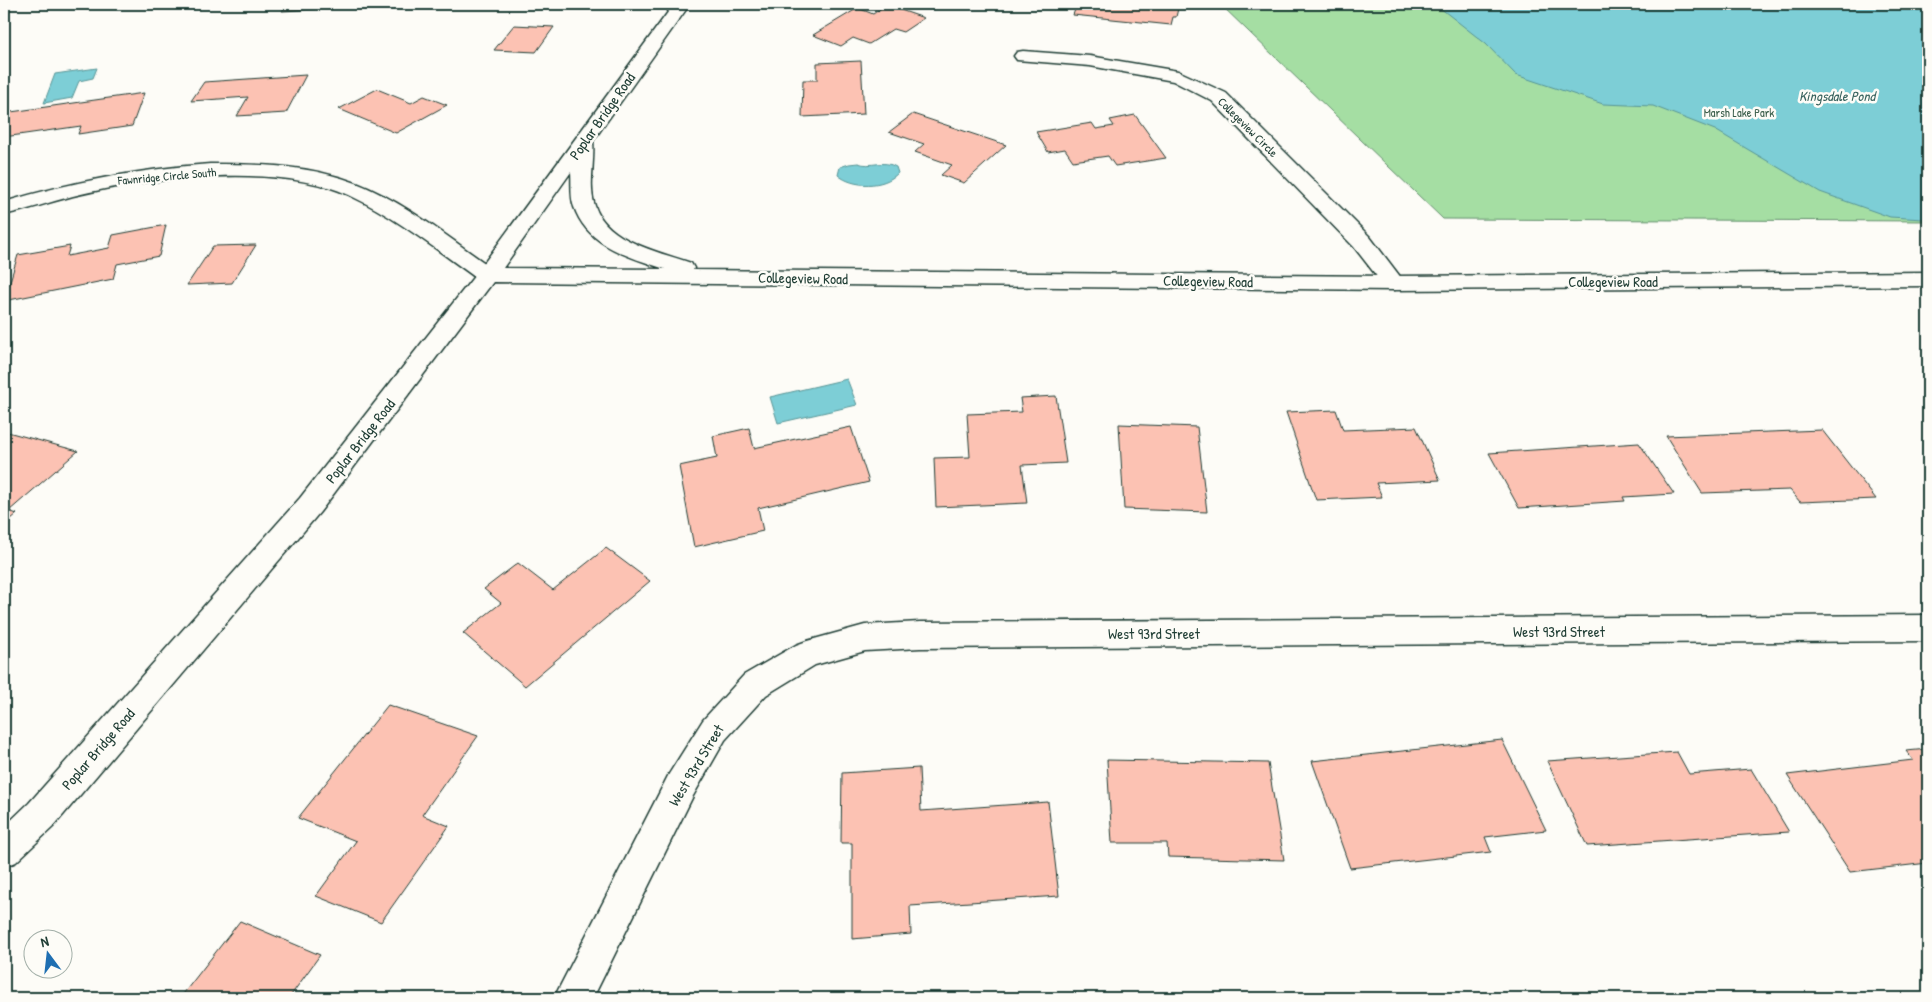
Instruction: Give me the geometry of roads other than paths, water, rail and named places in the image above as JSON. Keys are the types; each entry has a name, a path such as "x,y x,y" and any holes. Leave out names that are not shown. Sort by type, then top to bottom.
{"street":[{"name":"Poplar Bridge Road","path":"4,850 41,815 310,505 487,275 682,4"},
{"name":"Collegeview Circle","path":"1023,56 1090,61 1178,76 1219,97 1362,242 1394,283"},
{"path":"584,142 581,167 584,206 598,229 623,248 711,277"},
{"name":"Fawnridge Circle South","path":"4,209 50,195 122,179 180,172 251,170 307,176 356,190 394,212 487,275"},
{"name":"Collegeview Road","path":"487,275 1394,283 1928,279"},
{"name":"West 93rd Street","path":"573,998 681,785 714,730 755,684 807,654 857,640 930,635 1928,628"}],"water":[{"name":"Kingsdale Pond","path":"1435,4 1928,4 1928,217 1923,219 1890,217 1820,192 1715,130 1653,106 1603,104 1516,75 1486,44"},
{"path":"97,68 93,78 79,81 72,98 44,103 55,74"},
{"path":"858,163 891,165 896,167 898,173 885,181 868,185 852,182 838,175 840,167"},
{"path":"847,379 857,405 778,423 770,397"}],"park label":[{"name":"Marsh Lake Park","path":"1739,112"}]}
